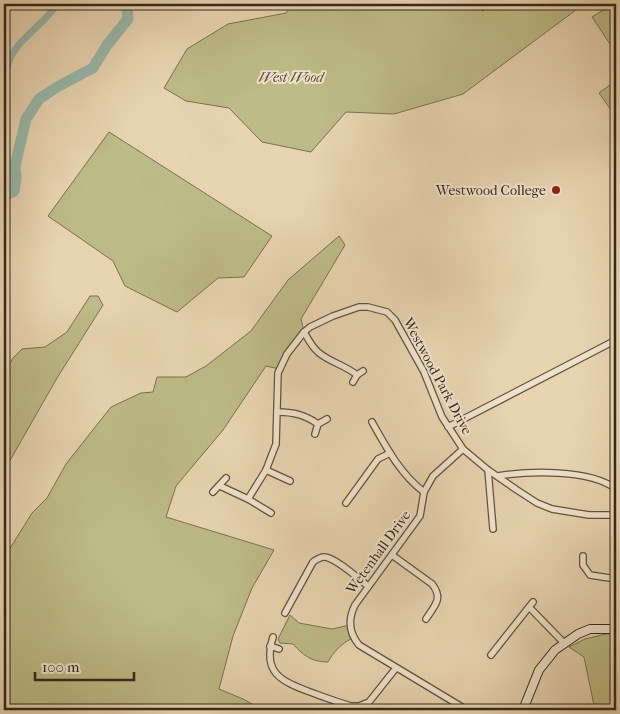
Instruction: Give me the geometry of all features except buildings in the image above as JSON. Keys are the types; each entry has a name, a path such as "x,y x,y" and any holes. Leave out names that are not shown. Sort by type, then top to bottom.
{"street":[{"name":"Westwood Park Drive","path":"248,499 266,470 276,444 278,373 287,354 304,332 333,316 359,307 387,312 395,320 424,372 448,428 463,449 488,470 537,503 552,510 589,515 616,515"},
{"path":"304,332 312,346 319,353 360,373 354,382"},
{"path":"448,428 616,340"},
{"path":"277,412 302,414 318,424"},
{"path":"315,434 318,424 327,418"},
{"path":"372,422 390,453 407,475 424,492"},
{"name":"Wetenhall Drive","path":"463,449 433,476 424,492 420,516 351,612 350,627 359,645 467,710"},
{"path":"346,503 378,459 390,453"},
{"path":"266,470 290,481"},
{"path":"488,470 493,529"},
{"path":"498,476 533,472 571,474 596,480 616,489"},
{"path":"213,492 226,478"},
{"path":"220,486 248,499 271,514"},
{"path":"392,555 432,584 437,590 438,600 426,619"},
{"path":"285,613 313,562 321,557 326,556 334,560 368,586"},
{"path":"582,556 583,565 590,576 616,579"},
{"path":"616,592 616,597"},
{"path":"491,655 531,604 564,643"},
{"path":"523,710 539,670 555,650 578,634 590,629 616,629"},
{"path":"273,637 270,646 270,662 274,671 282,680 288,684 351,706 359,706 369,702 396,668"},
{"path":"270,646 280,649"}],"green space":[{"name":"West Wood","path":"292,4 424,4 422,9 445,4 473,4 483,11 491,4 584,4 463,94 394,114 346,112 311,152 262,142 229,108 186,101 164,88 187,49 228,24 286,13"},
{"path":"616,4 616,53 592,17"},
{"path":"614,82 616,84 616,117 599,93"},
{"path":"109,132 272,236 244,277 218,278 177,312 125,286 113,261 48,216"},
{"path":"339,236 345,245 301,319 304,332 279,369 266,366 223,430 176,486 166,517 274,550 252,588 233,636 219,689 263,710 4,710 4,558 32,513 47,498 66,464 111,407 141,393 153,392 157,377 186,377 206,366 251,331 288,280"},
{"path":"90,296 98,296 103,305 57,378 4,471 4,374 13,358 22,349 45,347 67,332"},
{"path":"290,615 299,623 332,629 350,625 353,638 345,642 328,662 313,659 305,655 293,644 280,643 278,639"},
{"path":"606,634 616,634 616,710 595,710 584,657 569,647 585,639"}],"waterway":[{"path":"4,92 6,73 13,53 18,45 52,12 57,4"},
{"path":"4,196 14,191 16,179 15,166 26,119 39,99 93,68 107,45 128,19 127,4"}],"place":[{"name":"Westwood College","path":"556,190"}]}
